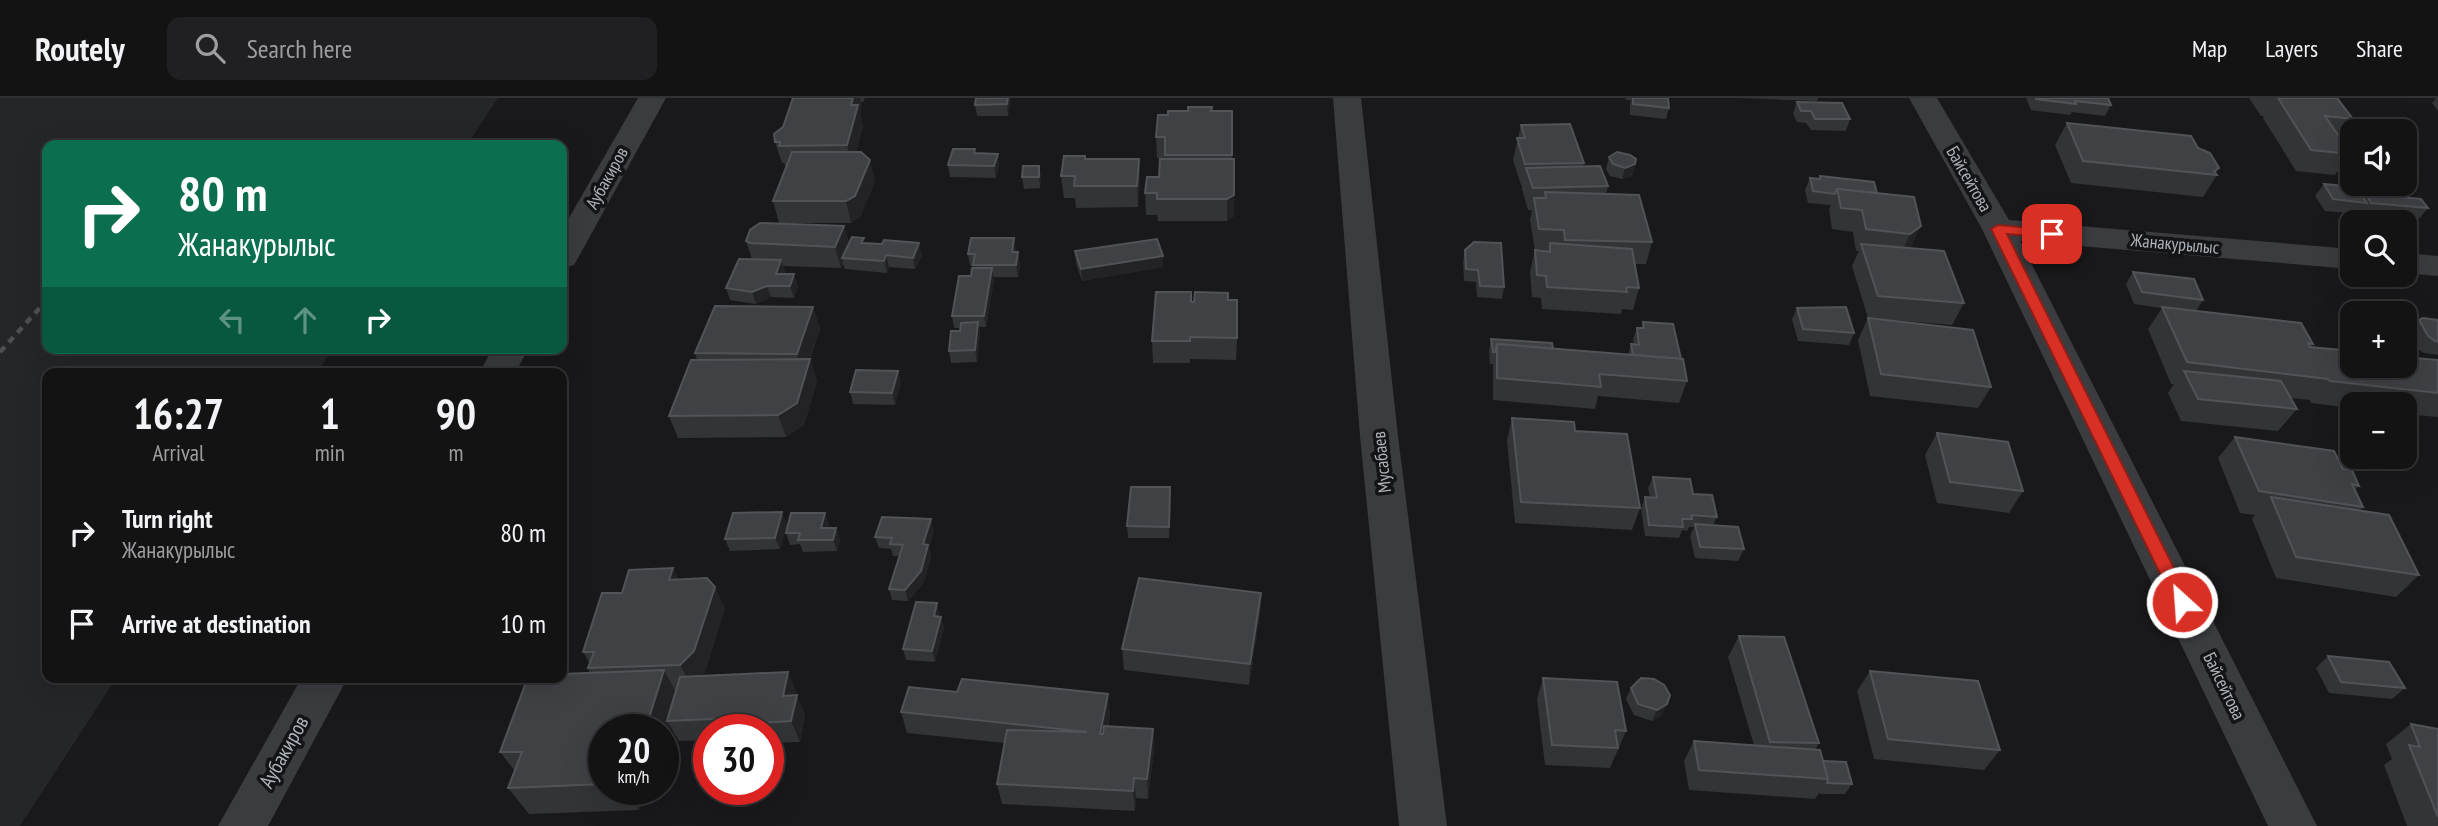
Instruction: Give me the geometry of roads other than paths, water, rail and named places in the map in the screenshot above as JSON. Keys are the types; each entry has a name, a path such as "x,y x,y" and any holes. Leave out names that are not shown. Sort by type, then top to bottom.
{"street":[{"name":"Аубакиров","path":"567,249 652,98"},
{"name":"Мусабаев","path":"1347,98 1381,450 1431,825"},
{"name":"Байсейтова","path":"1923,98 1998,229 2293,826"},
{"name":"Жанакурылыс","path":"1998,229 2340,257"},
{"path":"2417,264 2438,266"},
{"name":"Аубакиров","path":"242,826 323,683"}],"railway":[{"path":"0,352 42,306"}]}
